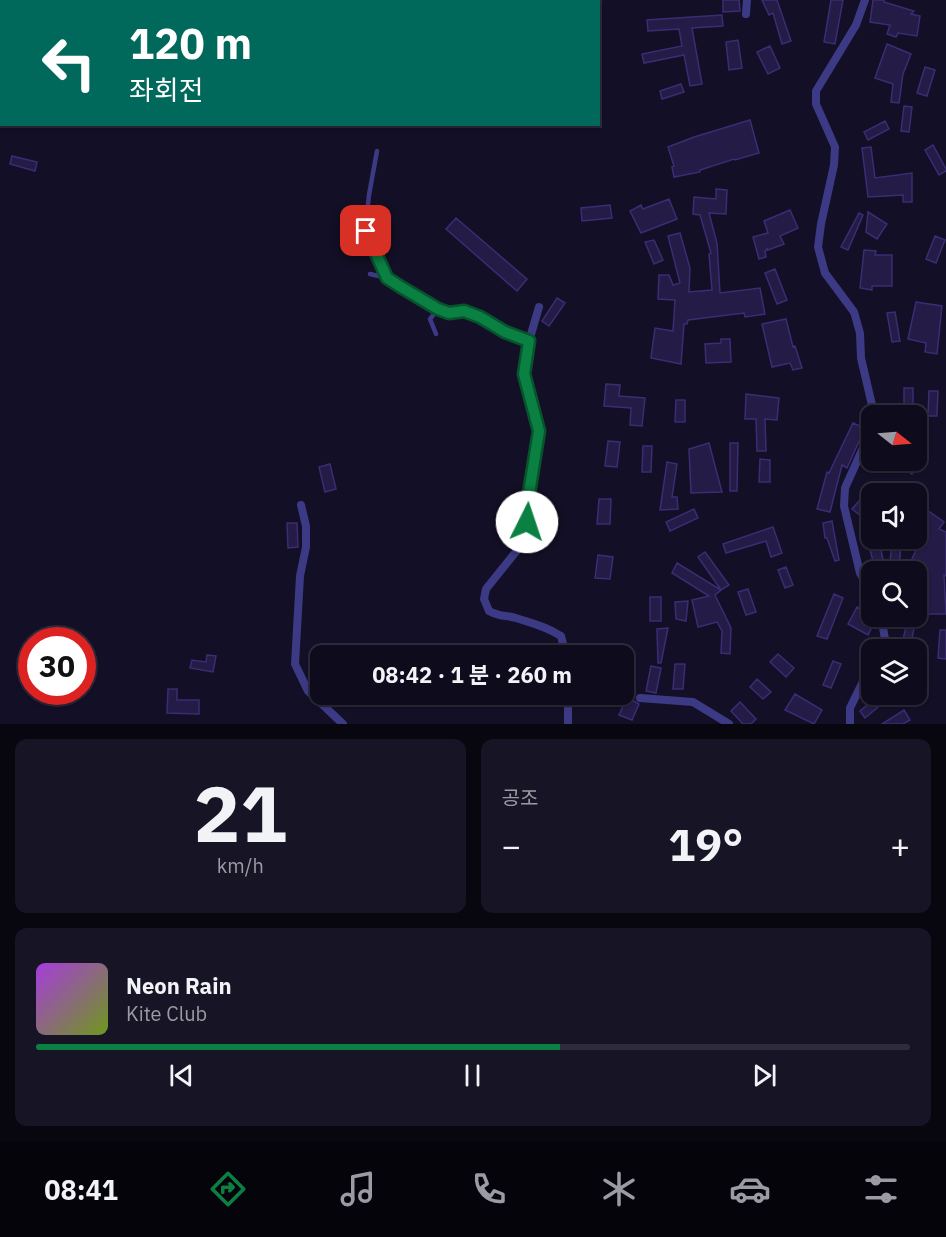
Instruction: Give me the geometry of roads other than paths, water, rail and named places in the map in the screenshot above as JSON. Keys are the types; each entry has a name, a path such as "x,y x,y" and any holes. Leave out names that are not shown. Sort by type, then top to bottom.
{"street":[{"path":"746,14 747,0"},
{"path":"861,575 844,506 845,488 867,439 872,405 861,358 860,333 854,312 825,273 818,247 820,224 834,165 834,147 816,104 816,91 851,34 865,0"},
{"path":"539,307 529,341 524,374 539,431 527,522 523,543 486,589 484,599 489,611 501,617 514,618 546,627 561,636 563,645"},
{"path":"301,505 306,526 306,547 300,576 295,664 308,691 343,724"},
{"path":"850,724 850,708 861,686"},
{"path":"640,698 693,702 729,724"},
{"path":"568,705 568,724"}],"lane":[{"path":"377,151 369,195 366,231 387,278"},
{"path":"370,274 387,278 438,309 449,313 464,311 480,317 505,332 529,341"},
{"path":"436,334 430,319 438,309"}]}
